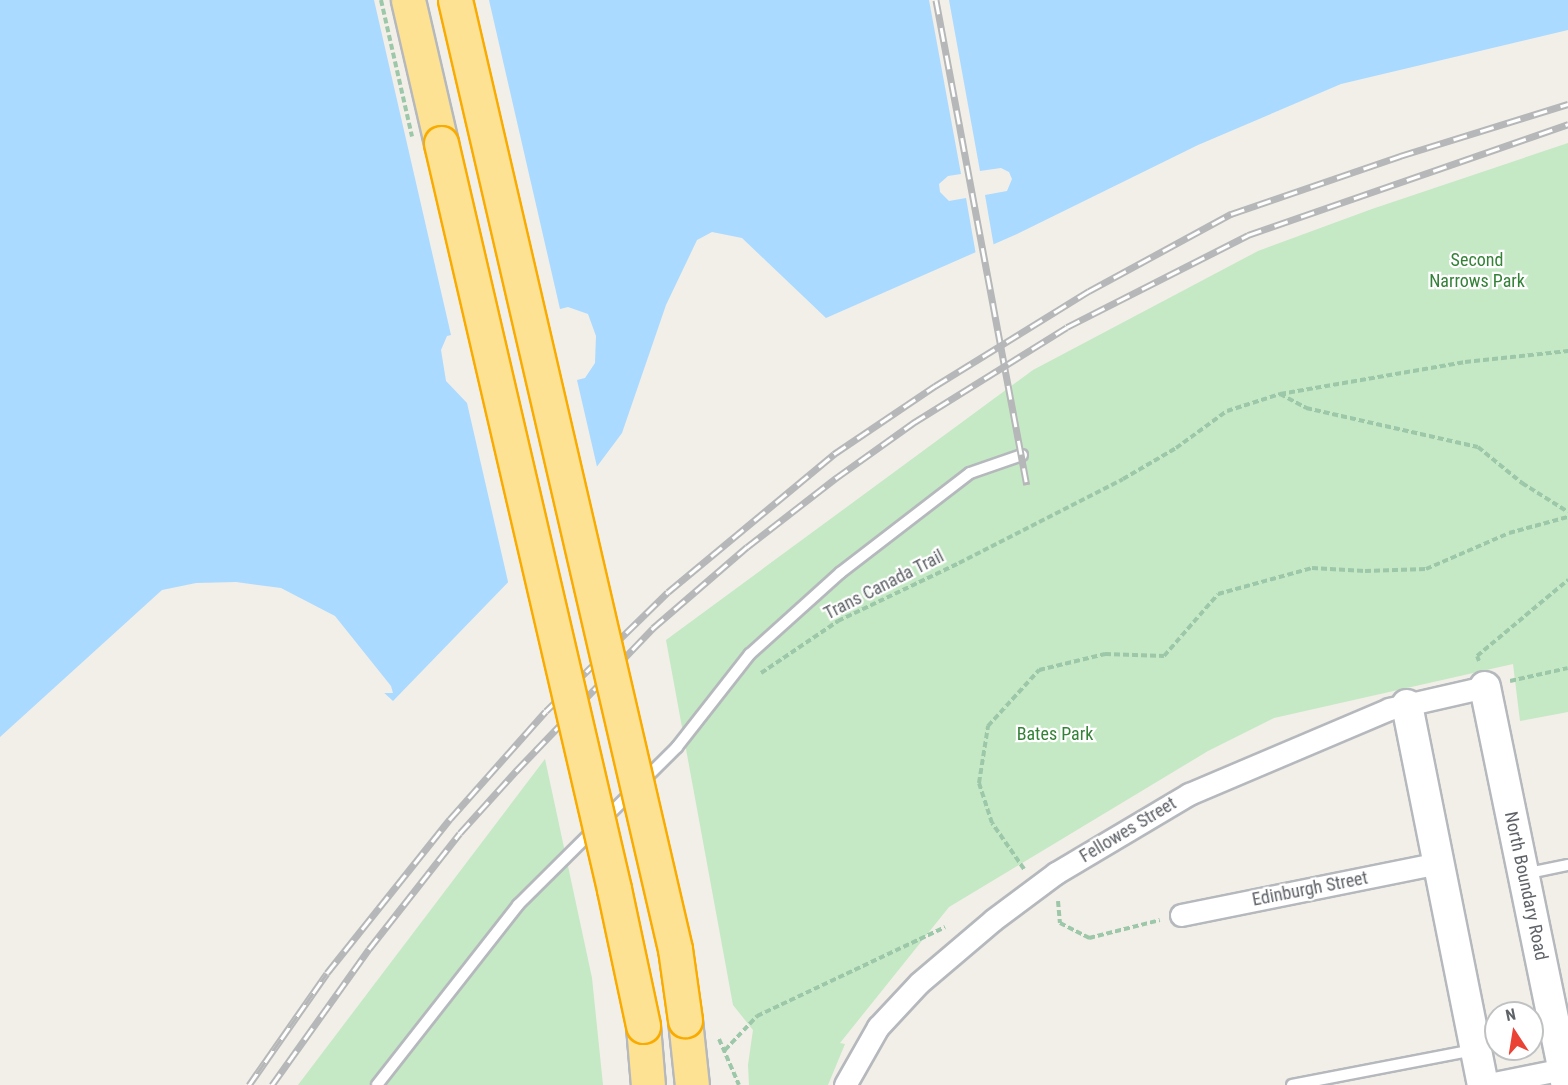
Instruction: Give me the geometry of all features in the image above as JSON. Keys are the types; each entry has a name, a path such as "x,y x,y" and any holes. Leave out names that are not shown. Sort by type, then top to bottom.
{"highway":[{"path":"408,0 614,889 643,1026 648,1085"},
{"path":"455,0 675,949 692,1085"}],"street":[{"name":"Fellowes Street","path":"845,1085 878,1027 919,982 1036,886 1056,873 1189,794 1389,709 1485,687"},
{"name":"North Boundary Road","path":"1485,687 1566,1074"},
{"path":"1407,705 1484,1085 1566,1074"},
{"name":"Edinburgh Street","path":"1181,915 1439,863"}],"lane":[{"path":"377,1085 518,905 677,747 750,654 840,573 970,473 1022,454"},
{"path":"1523,874 1568,865"},
{"path":"1292,1085 1476,1050"}],"path":[{"name":"Trans Canada Trail","path":"754,679 838,621 959,563 1123,479 1176,448 1227,411 1280,394 1465,362 1568,351"},
{"path":"1280,394 1306,408 1478,447 1522,483 1568,512"},
{"path":"1036,886 992,823 979,783 988,726 1039,670 1105,654 1164,656 1218,594 1312,568 1365,571 1426,569 1509,533 1568,517"},
{"path":"1568,580 1477,656 1485,687 1568,668"},
{"path":"1056,873 1060,923 1089,938 1181,915"},
{"path":"739,1085 725,1050 758,1016 956,922 993,921"}],"green space":[{"path":"1568,143 1568,712 1520,721 1513,664 1274,718 1208,751 949,907 840,1043 845,1044 828,1085 749,1085 748,1065 753,1030 733,1005 666,640 1033,370 1258,251 1372,209"},
{"path":"545,759 592,978 603,1085 298,1085"}],"water":[{"path":"0,0 1568,0 1568,30 1341,84 1198,145 1017,234 826,318 742,238 712,232 697,240 666,305 622,433 519,571 393,701 322,636 268,604 210,600 155,619 0,764"}],"pier":[{"path":"374,0 489,0 560,309 568,307 588,314 596,336 595,363 585,378 577,380 598,471 509,586 467,403 446,381 441,350 447,336 451,335"},
{"path":"929,0 949,0 980,171 1001,168 1009,172 1012,179 1007,191 985,195 994,247 976,255 966,198 949,201 940,192 939,184 948,176 961,174"},
{"path":"236,582 281,588 335,616 391,686 393,693 379,693 320,639 267,607 211,603 156,622 82,696 3,766 0,766 0,737 162,590 196,583"}],"railway":[{"path":"936,0 1027,485"},
{"path":"249,1085 327,973 450,819 546,711 668,592 834,454 935,386 1089,291 1231,214 1400,156 1568,104"},
{"path":"272,1085 369,949 460,833 516,771 653,628 747,547 836,478 913,423 1067,327 1248,235 1568,124"}],"park label":[{"name":"Second Narrows Park","path":"1477,271"},
{"name":"Bates Park","path":"1055,734"}]}
